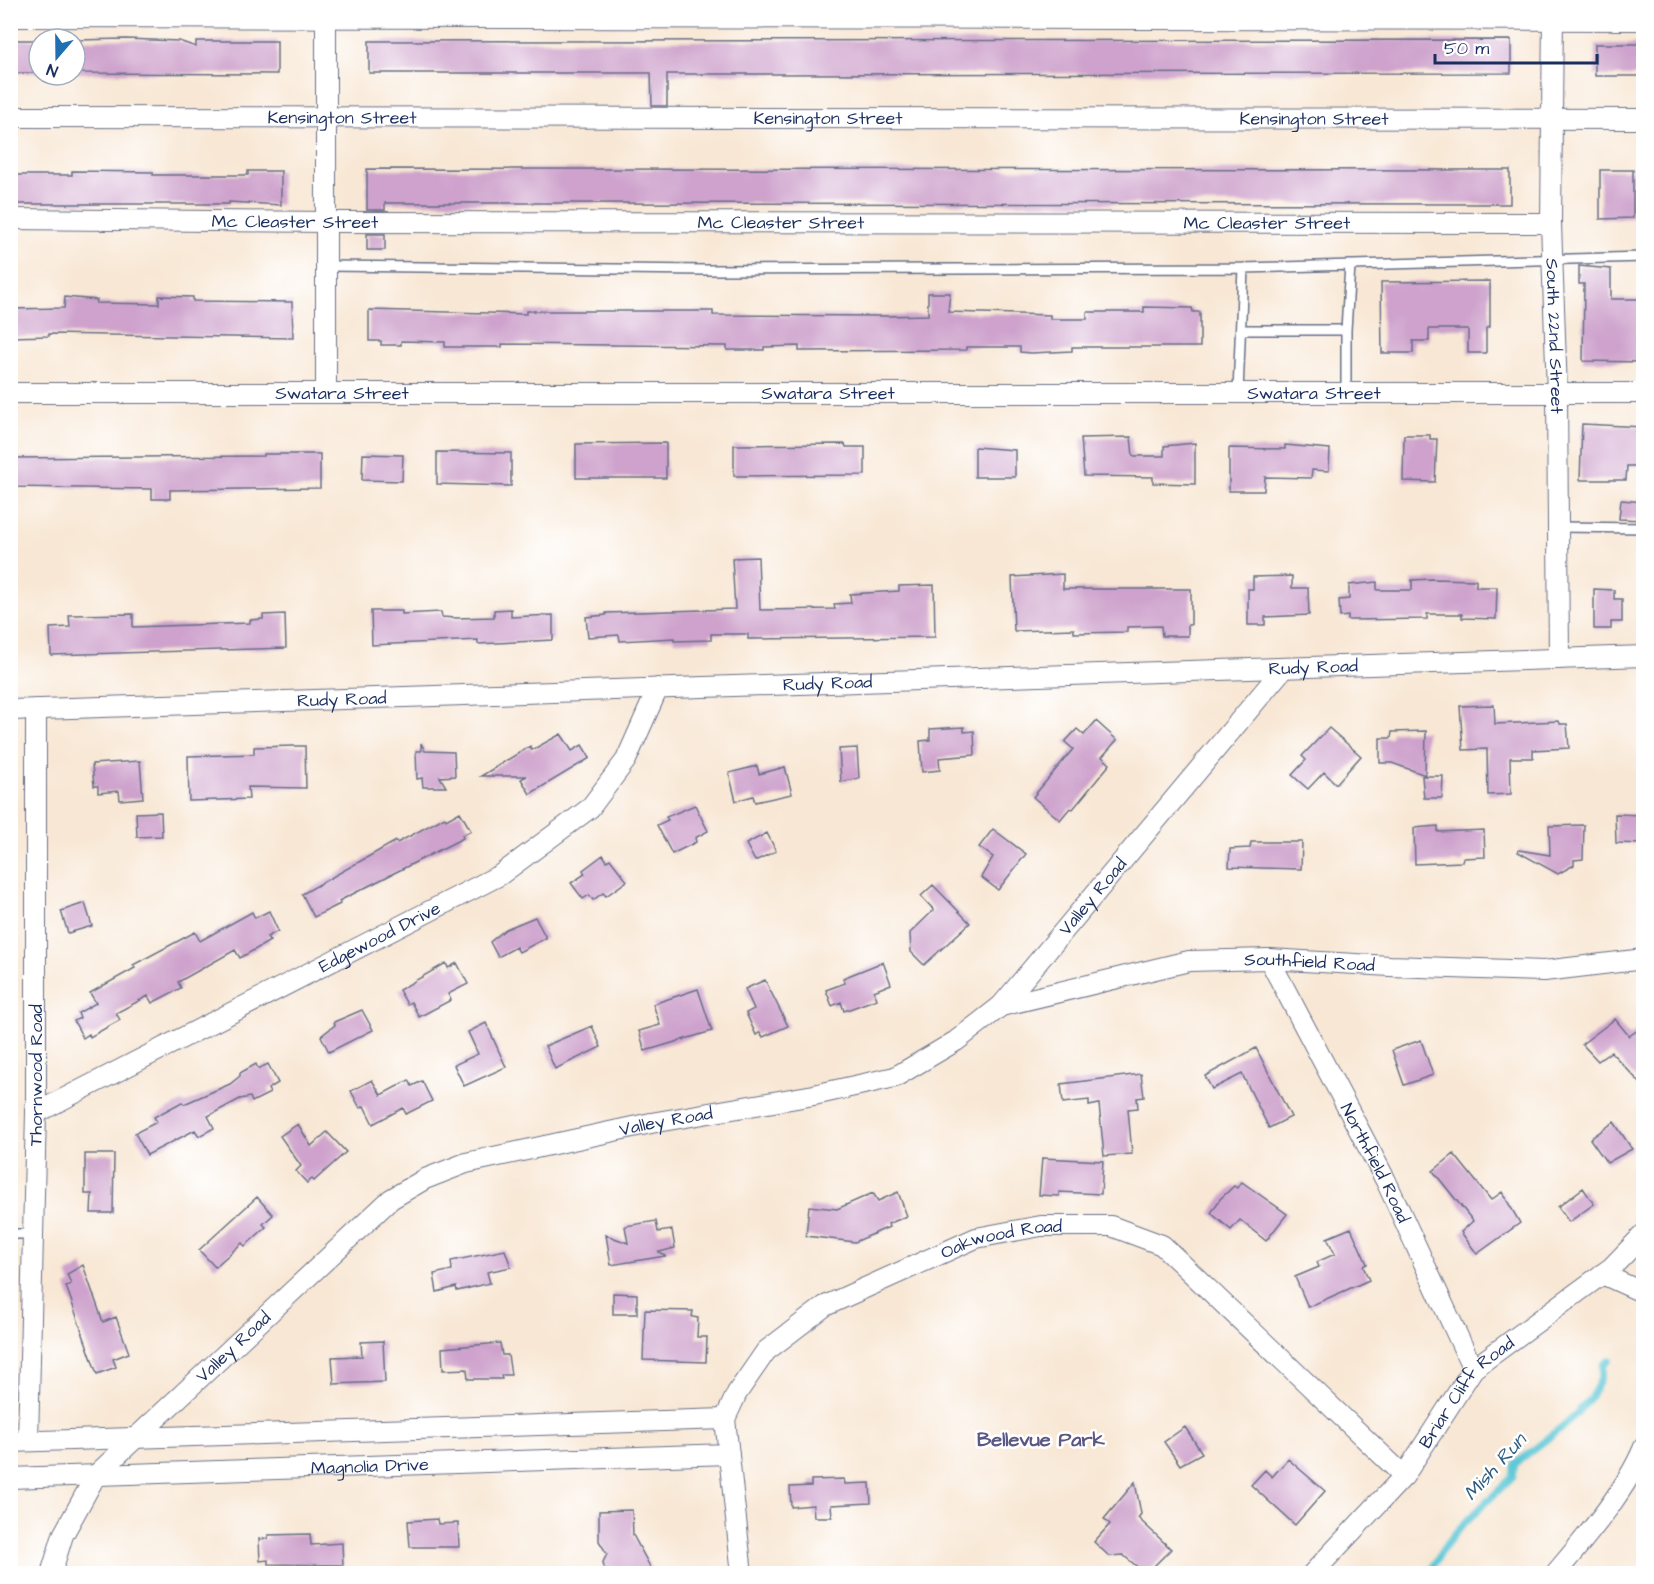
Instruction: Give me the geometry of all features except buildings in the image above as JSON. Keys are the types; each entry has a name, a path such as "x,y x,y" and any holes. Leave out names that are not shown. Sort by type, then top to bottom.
{"street":[{"path":"326,14 328,118 326,391"},
{"path":"10,17 326,14 1553,15 1644,20"},
{"name":"South 22nd Street","path":"1553,15 1551,223 1557,393 1559,659"},
{"name":"Kensington Street","path":"10,117 1644,119"},
{"name":"Mc Cleaster Street","path":"10,219 328,222 1551,223"},
{"name":"Swatara Street","path":"10,393 326,391 1644,393"},
{"name":"Rudy Road","path":"10,710 1644,657"},
{"name":"Valley Road","path":"51,1574 63,1535 96,1475 391,1199 425,1179 477,1160 895,1077 956,1041 1001,1006 1282,669"},
{"name":"Edgewood Drive","path":"36,1113 500,875 590,808 626,760 658,688"},
{"name":"Thornwood Road","path":"19,1442 33,1234 36,1113 36,709"},
{"name":"Southfield Road","path":"1001,1006 1189,961 1269,959 1390,966 1544,970 1623,959 1644,959"},
{"name":"Northfield Road","path":"1269,959 1386,1181 1473,1369"},
{"name":"Oakwood Road","path":"725,1419 737,1393 766,1351 825,1306 976,1238 1041,1226 1111,1226 1162,1245 1404,1476"},
{"name":"Briar Cliff Road","path":"1312,1574 1404,1476 1473,1369 1602,1274 1644,1234"},
{"path":"1602,1274 1644,1293"},
{"path":"725,1419 742,1574"},
{"name":"Magnolia Drive","path":"19,1442 725,1419"},
{"path":"1555,1574 1591,1528 1637,1462 1644,1447"},
{"name":"Magnolia Drive","path":"10,1478 729,1454"}],"lane":[{"path":"327,266 706,270 1243,268 1644,257"},
{"path":"1346,392 1346,330 1350,265"},
{"path":"1238,392 1243,330 1243,268"},
{"path":"1243,330 1346,330"},
{"path":"1558,527 1644,528"},
{"path":"10,1234 33,1234"}],"waterway":[{"name":"Mish Run","path":"1430,1574 1437,1559 1455,1533 1513,1476 1515,1464 1555,1433 1593,1394 1600,1380 1603,1365 1609,1360"}],"district":[{"name":"Bellevue Park","path":"1041,1440"}]}
